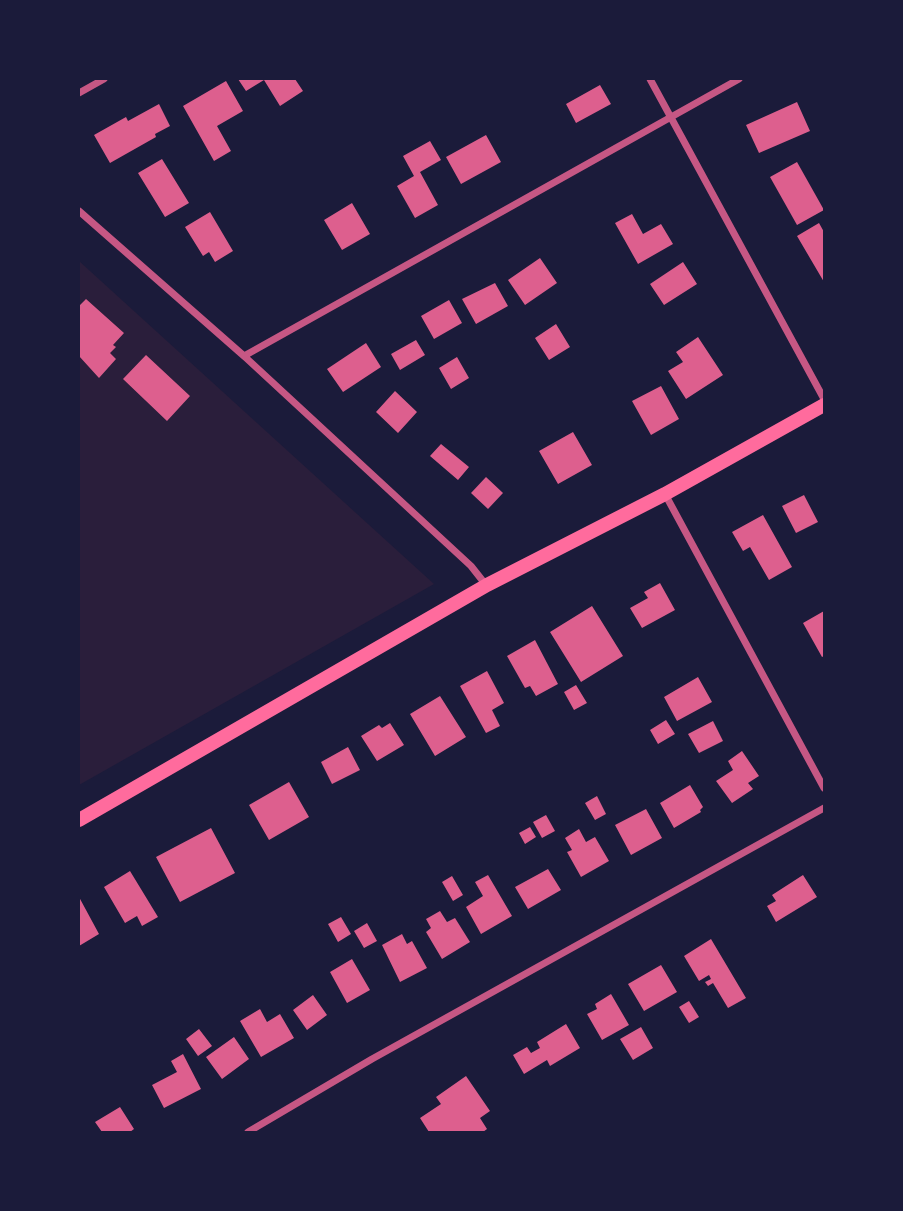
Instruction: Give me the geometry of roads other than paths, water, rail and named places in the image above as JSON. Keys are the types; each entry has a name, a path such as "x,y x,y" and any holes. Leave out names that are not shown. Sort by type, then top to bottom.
{"main road":[{"path":"79,820 487,585 665,494 824,405"}],"street":[{"path":"79,93 104,79"},
{"path":"650,79 824,399"},
{"path":"244,356 738,79"},
{"path":"79,211 244,356 462,557 487,585"},
{"path":"665,494 824,788"},
{"path":"248,1132 372,1059 824,808"}]}
